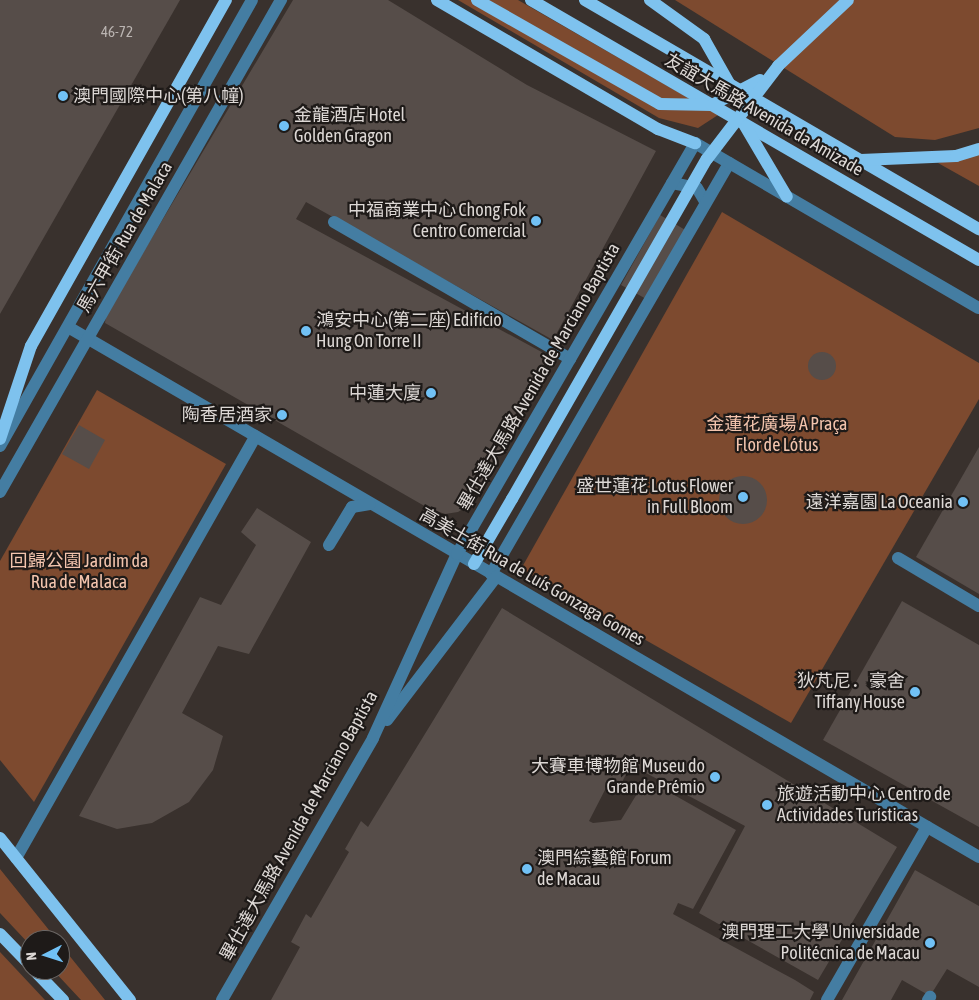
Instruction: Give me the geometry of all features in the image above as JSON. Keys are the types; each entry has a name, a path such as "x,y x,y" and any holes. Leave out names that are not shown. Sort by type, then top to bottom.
{"main road":[{"path":"0,440 31,346 226,0"},
{"path":"437,0 658,129 694,143"},
{"path":"478,0 660,104 712,105 744,92 778,66 848,0"},
{"name":"友誼大馬路 Avenida da Amizade","path":"531,0 979,260"},
{"name":"友誼大馬路 Avenida da Amizade","path":"584,0 979,229"},
{"path":"650,0 704,39 730,84"},
{"path":"474,564 707,159 778,66"},
{"path":"744,123 787,197"},
{"path":"862,160 940,157 979,149"},
{"path":"0,838 130,1000"},
{"path":"0,934 20,955"},
{"path":"44,980 63,1000"}],"street":[{"name":"馬六甲街 Rua de Malaca","path":"0,446 252,0"},
{"name":"馬六甲街 Rua de Malaca","path":"0,492 281,0"},
{"path":"694,143 979,308"},
{"name":"畢仕達大馬路 Avenida de Marciano Baptista","path":"222,1000 373,738 457,554 694,143"},
{"path":"373,738 494,575 728,163"},
{"path":"672,183 697,188 706,203"},
{"path":"334,222 570,359"},
{"name":"高美士街 Rua de Luís Gonzaga Gomes","path":"68,327 979,857"},
{"path":"16,858 256,436"},
{"path":"328,545 347,512 350,497 344,488"},
{"path":"347,512 361,502 370,504"},
{"path":"898,558 979,606"},
{"path":"827,1000 927,827"}],"green space":[{"path":"458,0 518,0 718,115 698,128 659,118"},
{"path":"675,0 979,0 979,128 935,140 895,137"},
{"path":"979,154 979,186 938,163"},
{"name":"金蓮花廣場 A Praça Flor de Lótus","path":"722,212 979,363 979,399 791,723 521,569"},
{"name":"回歸公園 Jardim da Rua de Malaca","path":"97,390 226,464 34,802 0,760 0,561"},
{"path":"0,869 49,930 20,930 20,934 0,913"},
{"path":"0,952 20,973 20,980 26,980 45,1000 0,1000"},
{"path":"70,956 105,1000 81,1000 62,980 70,980"}],"building":[{"path":"0,0 180,0 0,314"},
{"path":"293,0 388,0 527,85 656,151 553,340 306,202 296,219 549,356 490,472 469,505 458,512 445,514 428,508 105,323 106,315"},
{"path":"660,215 687,231 648,300 621,285"},
{"path":"822,352 832,356 836,366 832,376 822,380 812,376 808,366 812,356"},
{"path":"79,425 105,440 89,469 62,454"},
{"name":"遠洋嘉園 La Oceania","path":"979,447 979,594 916,557"},
{"name":"盛世蓮花 Lotus Flower in Full Bloom","path":"738,476 748,476 757,480 763,486 766,491 766,509 757,520 748,524 738,524 729,520 723,514 719,505 719,495 723,486 729,480"},
{"path":"257,508 311,542 249,654 218,646 182,713 223,736 213,770 189,802 152,823 117,829 79,816 200,597 221,605 256,545 241,532"},
{"name":"狄芃尼．豪舍 Tiffany House","path":"902,601 979,645 979,827 823,740"},
{"name":"澳門綜藝館 Forum de Macau","path":"502,608 897,847 818,980 699,913 745,826 631,765 622,782 612,789 607,786 589,821 593,823 621,820 646,779 736,830 693,909 678,903 673,914 795,980 814,992 810,1000 271,1000 300,947 291,942 306,914 311,918 349,852 345,849 361,821 368,827"},
{"name":"澳門理工大學 Universidade Politécnica de Macau","path":"915,870 979,906 979,987 947,969 930,996 902,980 891,1000 842,1000"}],"place":[{"name":"澳門國際中心(第八幢)","path":"63,96"},
{"name":"金龍酒店 Hotel Golden Gragon","path":"284,126"},
{"name":"中福商業中心 Chong Fok Centro Comercial","path":"536,221"},
{"name":"鴻安中心(第二座) Edifício Hung On Torre II","path":"306,331"},
{"name":"中蓮大廈","path":"431,393"},
{"name":"陶香居酒家","path":"282,415"},
{"name":"盛世蓮花 Lotus Flower in Full Bloom","path":"743,497"},
{"name":"遠洋嘉園 La Oceania","path":"963,502"},
{"name":"狄芃尼．豪舍 Tiffany House","path":"915,692"},
{"name":"大賽車博物館 Museu do Grande Prémio","path":"715,777"},
{"name":"旅遊活動中心 Centro de Actividades Turísticas","path":"767,805"},
{"name":"澳門綜藝館 Forum de Macau","path":"527,869"},
{"name":"澳門理工大學 Universidade Politécnica de Macau","path":"930,943"}]}
